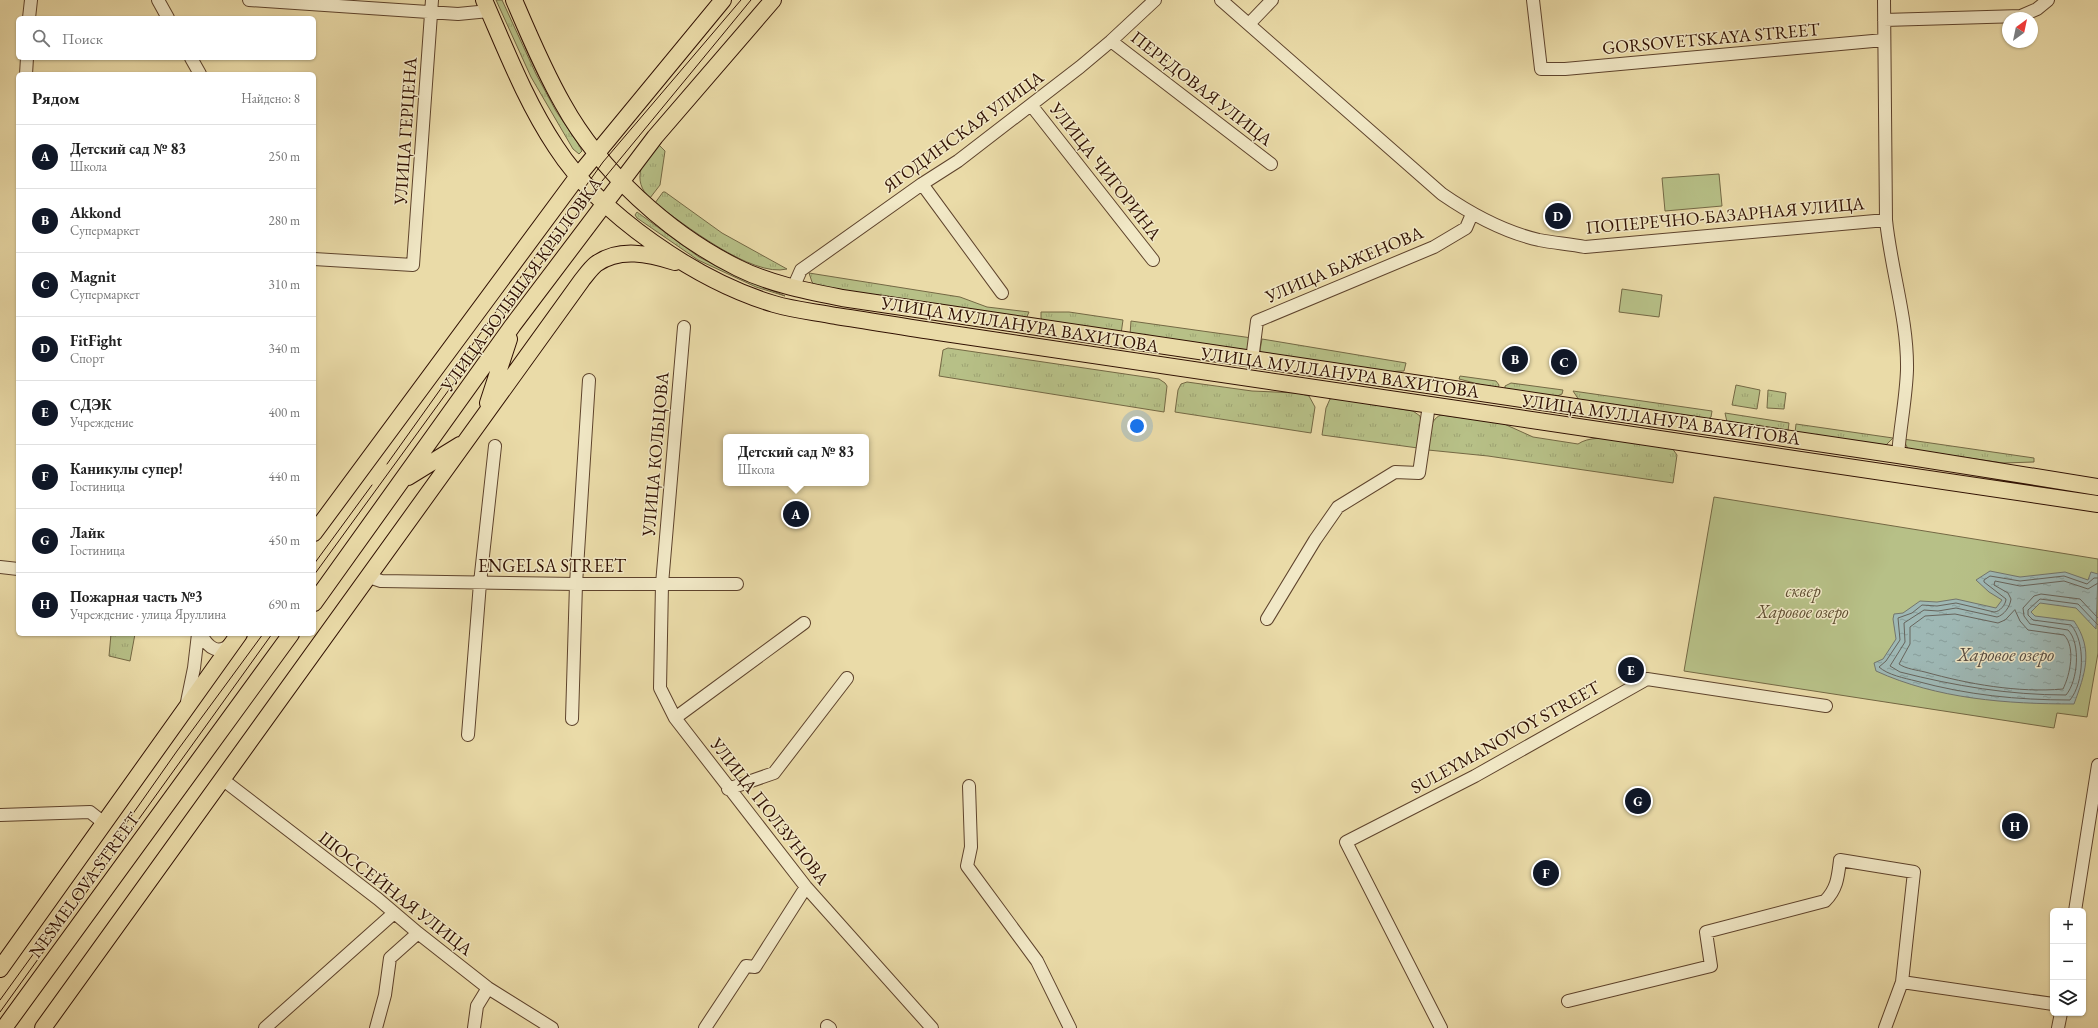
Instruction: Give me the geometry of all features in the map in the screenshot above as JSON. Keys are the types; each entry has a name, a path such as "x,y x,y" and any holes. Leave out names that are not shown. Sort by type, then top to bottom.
{"main road":[{"name":"УЛИЦА МУЛЛАНУРА ВАХИТОВА","path":"514,0 541,62 563,105 596,154 621,182 674,228 706,250 738,268 793,288 842,298 1898,455 2098,487"},
{"name":"УЛИЦА БОЛЬШАЯ КРЫЛОВКА","path":"316,530 578,176 723,0"},
{"name":"УЛИЦА БОЛЬШАЯ КРЫЛОВКА","path":"316,600 513,325 655,136 773,0"},
{"name":"УЛИЦА МУЛЛАНУРА ВАХИТОВА","path":"486,6 517,74 555,146 578,176 604,204 687,266 727,287 789,308 2098,504"},
{"path":"43,1028 582,280 596,265 611,257 638,253 687,266"},
{"path":"483,417 513,325"},
{"path":"402,481 466,441"},
{"path":"0,969 238,636"},
{"name":"NESMELOVA STREET","path":"4,1028 291,636"}],"street":[{"path":"29,16 30,0"},
{"path":"158,0 167,16"},
{"path":"249,0 432,6 458,14 486,6"},
{"name":"ЯГОДИНСКАЯ УЛИЦА","path":"793,288 801,270 922,184 958,161 1111,41 1155,0"},
{"name":"ПОПЕРЕЧНО-БАЗАРНАЯ УЛИЦА","path":"1220,0 1442,194 1472,214 1539,240 1585,247 1886,220"},
{"path":"1249,24 1272,0"},
{"name":"GORSOVETSKAYA STREET","path":"1533,0 1541,69 1572,68 1884,40"},
{"path":"1884,0 1886,220 1888,246 1905,337 1907,370 1898,455"},
{"path":"1884,20 2022,16 2038,9 2048,0"},
{"name":"УЛИЦА ГЕРЦЕНА","path":"316,259 413,265 432,6"},
{"name":"ПЕРЕДОВАЯ УЛИЦА","path":"1111,41 1271,164"},
{"path":"26,72 27,60"},
{"path":"192,60 199,72"},
{"name":"УЛИЦА ЧИГОРИНА","path":"1031,104 1153,260"},
{"path":"922,184 1002,293"},
{"name":"УЛИЦА БАЖЕНОВА","path":"1252,360 1257,321 1434,247 1466,228 1472,214"},
{"name":"УЛИЦА КОЛЬЦОВА","path":"662,584 684,327"},
{"path":"572,719 576,584 589,380"},
{"path":"1267,619 1315,540 1338,507 1395,472 1419,472 1429,405"},
{"path":"468,736 480,583 495,446"},
{"path":"0,567 16,569"},
{"name":"ENGELSA STREET","path":"369,577 381,581 480,583 737,584"},
{"name":"УЛИЦА ПОЛЗУНОВА","path":"662,584 660,688 675,718 728,789 806,887 932,1028"},
{"path":"675,718 804,623"},
{"path":"184,710 192,685 199,636"},
{"path":"200,636 206,645 220,650 227,647 237,636"},
{"path":"728,789 774,773 847,678"},
{"name":"SULEYMANOVOY STREET","path":"1441,1028 1346,842 1475,776 1647,679 1826,706"},
{"path":"2075,908 2098,765"},
{"name":"ШОССЕЙНАЯ УЛИЦА","path":"222,779 488,988 552,1028"},
{"path":"969,786 971,847 967,866 1037,961 1070,1028"},
{"path":"0,815 90,812 104,823"},
{"path":"1568,1002 1711,966 1706,932 1825,901 1837,884 1840,860 1914,872 1902,982 1885,1028"},
{"path":"705,1028 746,966 755,967 806,887"},
{"path":"264,1028 394,913"},
{"path":"376,1028 385,995 390,958 418,933"},
{"path":"1902,982 2050,1004"},
{"path":"474,1028 477,1006 488,988"},
{"path":"2058,1028 2060,1016"}],"green space":[{"path":"496,0 502,0 536,74 556,111 582,151 579,154 573,149 531,77"},
{"path":"658,144 665,151 660,185 650,198 642,188 640,173 641,169"},
{"path":"1719,174 1722,206 1665,211 1662,178"},
{"path":"663,192 722,233 787,269 772,270 755,265 718,247 655,203"},
{"path":"637,212 699,257 729,272 785,296 756,287 698,260 637,218 635,215"},
{"path":"809,273 960,297 987,307 1029,312 1026,319 873,297 815,285 812,282"},
{"path":"1622,289 1662,295 1659,317 1619,312"},
{"path":"1041,312 1069,312 1123,320 1121,334 1043,322"},
{"path":"1131,321 1252,338 1248,350 1130,335"},
{"path":"1262,339 1406,363 1404,371 1378,372 1261,353 1260,350"},
{"path":"948,348 1159,379 1167,386 1164,412 939,376 943,350"},
{"path":"1460,376 1496,381 1499,385 1498,389 1459,379"},
{"path":"1187,382 1252,391 1298,393 1309,396 1315,407 1311,433 1175,412 1178,390 1181,384"},
{"path":"1511,383 1563,390 1562,394 1555,397 1505,390 1505,386"},
{"path":"1736,385 1760,390 1757,409 1732,405"},
{"path":"1768,390 1786,393 1784,409 1767,408"},
{"path":"1573,391 1712,411 1711,417 1708,419 1579,400"},
{"path":"1334,398 1413,411 1420,416 1421,423 1418,448 1322,435 1326,408 1330,399"},
{"path":"1725,413 1789,423 1788,431 1727,422"},
{"path":"1441,415 1502,423 1533,437 1578,444 1587,440 1610,438 1672,448 1677,455 1673,483 1488,456 1428,450 1431,425 1437,417"},
{"path":"1796,424 1893,438 1886,445 1880,445 1795,433"},
{"path":"1903,439 2034,458 2034,462 2003,463 1908,449"},
{"name":"сквер Харовое озеро","path":"1714,497 2098,559 2098,653 2087,717 2057,713 2054,728 1684,671"},
{"path":"111,636 135,636 130,661 109,656"}],"water":[{"name":"Харовое озеро","path":"1990,571 2020,577 2065,572 2088,580 2091,572 2098,574 2096,629 2076,608 2040,603 2031,612 2035,616 2074,621 2080,632 2086,652 2086,662 2074,704 2023,703 1948,694 1923,688 1876,671 1874,663 1883,659 1896,639 1893,619 1894,614 1903,613 1920,601 1937,602 1956,599 1996,608 2002,600 1989,592 1976,580"}],"tram line":[{"path":"387,464 603,162 741,0"},
{"path":"316,572 593,192 751,0"},
{"path":"316,561 372,485"},
{"path":"73,899 177,751 262,636"},
{"path":"0,1012 271,636"},
{"path":"0,1000 58,920"}],"place":[{"name":"FitFight","path":"1558,216"},
{"name":"Akkond","path":"1515,359"},
{"name":"Magnit","path":"1564,362"},
{"name":"Детский сад № 83","path":"796,514"},
{"name":"СДЭК","path":"1631,670"},
{"name":"Лайк","path":"1638,801"},
{"name":"Пожарная часть №3","path":"2015,826"},
{"name":"Каникулы супер!","path":"1546,873"}]}
